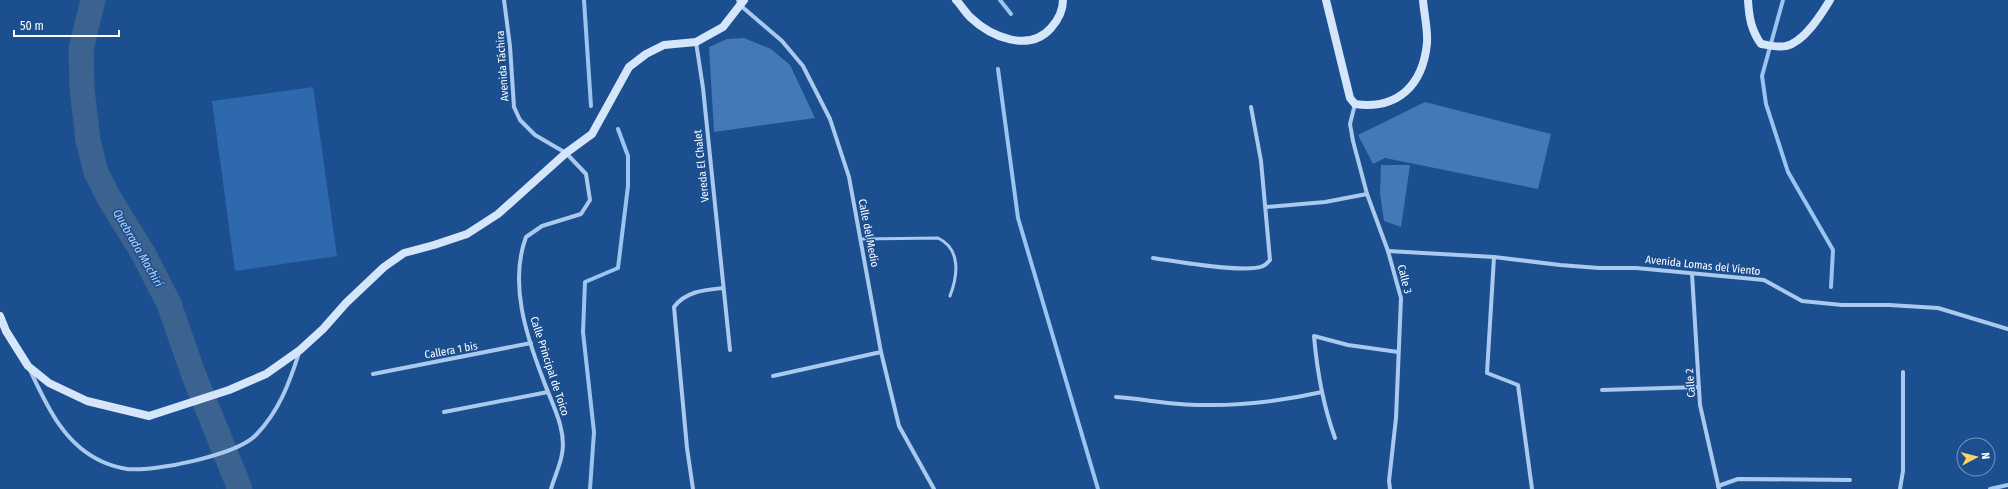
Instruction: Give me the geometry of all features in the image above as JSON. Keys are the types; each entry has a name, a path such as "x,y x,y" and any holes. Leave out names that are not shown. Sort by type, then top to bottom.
{"main road":[{"path":"956,0 970,17 990,32 1018,42 1032,41 1047,33 1058,20 1063,8 1063,0"},
{"path":"1326,0 1350,98 1355,104 1378,106 1395,100 1409,90 1418,75 1427,43 1423,0"},
{"path":"1748,0 1753,34 1761,44 1786,46 1803,36 1822,14 1830,0"},
{"path":"0,316 6,331 28,366 49,383 71,395 128,412 149,416 229,390 266,374 300,350 323,329 346,303 384,267 404,253 434,245 473,230 498,214 566,153 592,134 629,67 646,54 664,45 696,42 723,27 741,2"}],"street":[{"name":"Avenida Táchira","path":"504,0 510,46 514,107 520,120 535,135 566,153"},
{"name":"Calle del Medio","path":"741,2 782,40 803,66 830,119 849,177 862,239 882,352 899,426 934,489"},
{"name":"Vereda El Chalet","path":"696,42 703,88 730,350"},
{"name":"Calle 3","path":"1355,104 1350,124 1353,140 1367,194 1388,251 1401,298 1396,418 1389,481 1390,489"},
{"path":"1153,258 1197,265 1250,269 1263,266 1270,260 1266,207 1251,107"},
{"name":"Calle Principal de Toico","path":"551,489 562,454 561,428 531,343 519,293 518,267 526,237 542,226 581,214 590,200 586,174 566,153"},
{"path":"1266,207 1324,202 1367,194"},
{"name":"Avenida Lomas del Viento","path":"1388,251 1494,257 1568,266 1636,268 1764,280 1802,301 1842,305 1889,305 1938,308 2008,329"},
{"path":"1494,257 1487,373 1518,385 1532,489"},
{"name":"Calle 2","path":"1692,274 1700,405 1718,487"},
{"path":"693,489 687,448 674,307 686,296 700,291 724,288"},
{"path":"1335,438 1322,392 1316,360 1314,336 1348,345 1398,352"},
{"name":"Callera 1 bis","path":"373,374 531,343"},
{"path":"28,366 49,410 61,429 80,447 103,462 126,469 156,468 189,462 244,445 256,435 278,405 288,387 300,350"},
{"path":"773,376 882,352"},
{"path":"1900,489 1903,471 1903,372"},
{"path":"1602,390 1699,387"},
{"path":"444,412 548,392"},
{"path":"1116,396 1207,405 1252,404 1295,399 1322,392"},
{"path":"1718,487 1738,479 1850,480"},
{"path":"1990,489 2008,485"}],"lane":[{"path":"862,239 938,238 947,243 954,255 956,268 955,284 950,296"}],"shaded area":[{"path":"313,87 337,256 235,271 212,101"}],"building":[{"path":"744,38 771,49 790,65 815,118 714,132 709,47 727,39"},
{"path":"1425,102 1551,134 1538,189 1385,158 1373,164 1358,135"},
{"path":"1381,165 1410,165 1401,227 1384,221 1380,193"}],"waterway":[{"name":"Quebrada Machirí","path":"93,0 81,49 82,89 88,141 96,172 109,198 143,253 169,304 193,373 240,489"},
{"path":"584,0 591,106"},
{"path":"1000,0 1011,14"},
{"path":"1783,0 1762,76 1766,104 1788,172 1833,250 1831,287"},
{"path":"998,69 1018,218 1098,489"},
{"path":"590,489 594,432 583,332 585,282 618,268 628,186 628,156 618,129"}]}
